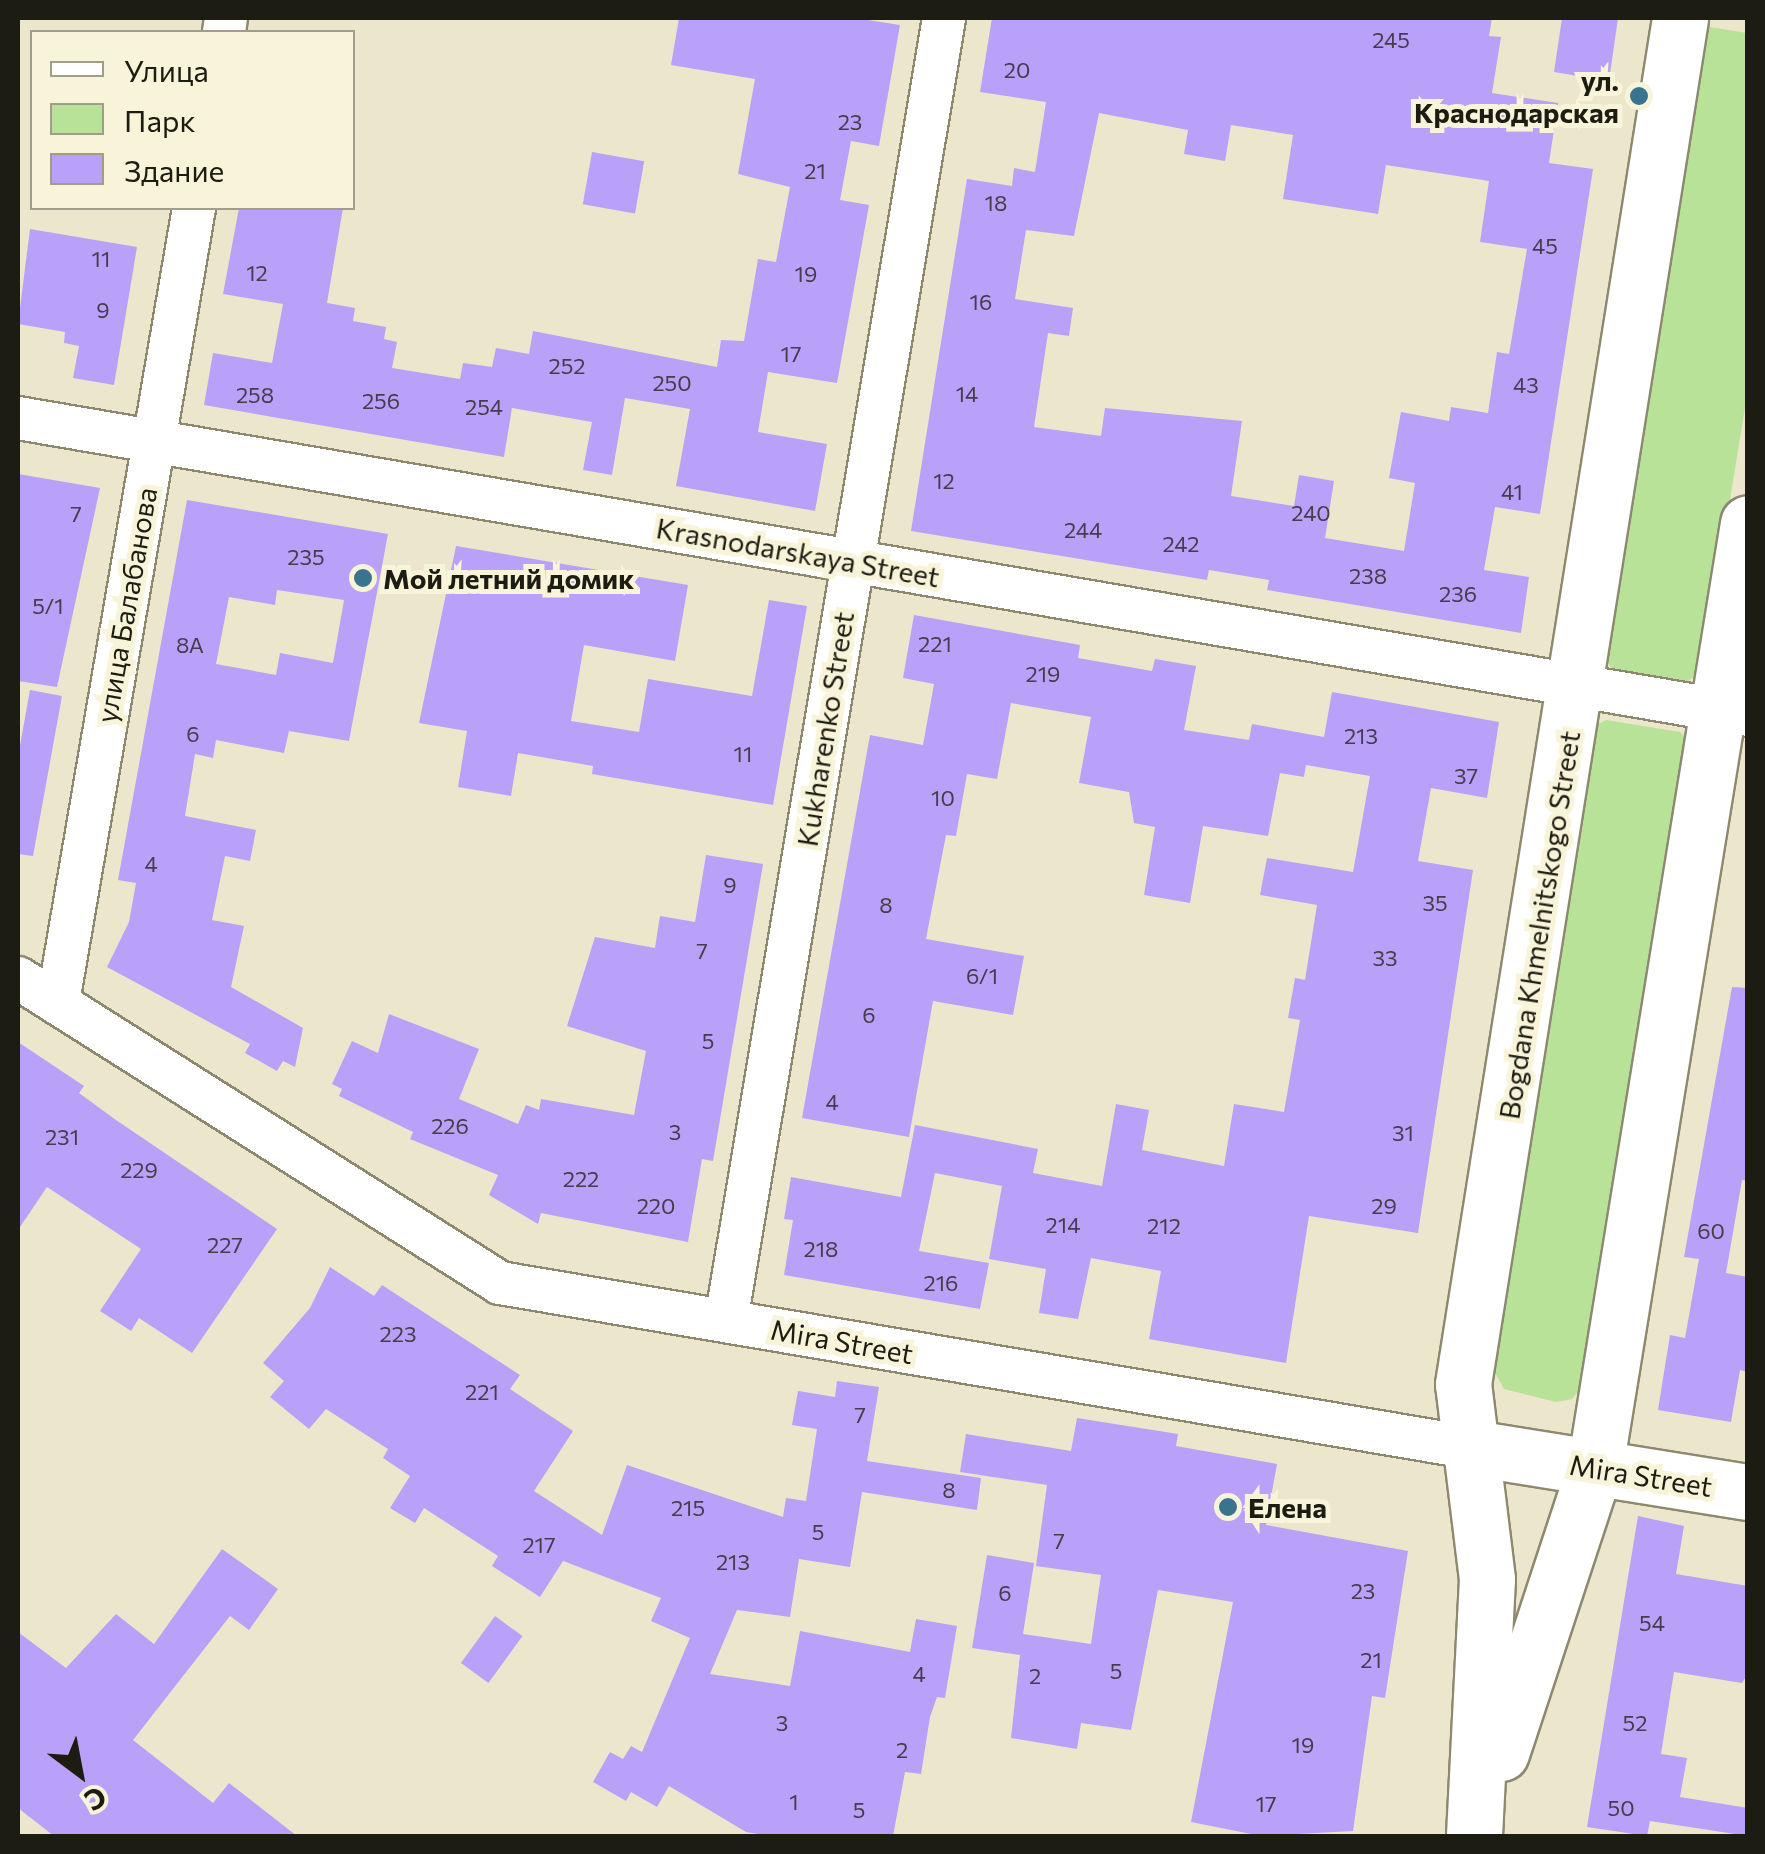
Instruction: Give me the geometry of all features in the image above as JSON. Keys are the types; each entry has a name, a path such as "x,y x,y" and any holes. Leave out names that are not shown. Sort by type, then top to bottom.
{"main road":[{"name":"Bogdana Khmelnitskogo Street","path":"1474,1836 1487,1632 1463,1384 1578,686 1680,18"},
{"name":"Bogdana Khmelnitskogo Street","path":"1474,1836 1594,1468 1732,713 1748,522"},
{"name":"Mira Street","path":"1472,1448 1748,1492"}],"street":[{"name":"Kukharenko Street","path":"726,1322 944,18"},
{"name":"улица Балабанова","path":"58,1002 194,210"},
{"name":"Krasnodarskaya Street","path":"18,418 1732,713"},
{"name":"Mira Street","path":"18,978 500,1283 1472,1448"}],"green space":[{"path":"1703,26 1747,33 1747,395 1702,672 1683,684 1618,674 1602,658"},
{"path":"1606,720 1680,732 1693,744 1582,1386 1572,1399 1556,1402 1504,1389 1489,1362 1591,728"}],"building":[{"path":"679,18 855,18 900,25 879,146 851,141 840,200 869,205 837,383 768,372 758,432 827,444 815,511 676,486 690,409 625,398 612,475 583,470 592,422 512,408 504,457 204,405 213,353 272,363 283,304 223,294 239,210 343,210 327,303 355,308 353,321 386,327 384,339 397,342 392,368 460,379 463,363 492,367 496,348 529,354 533,331 717,367 721,340 744,341 758,259 776,262 790,187 738,174 755,79 671,65"},
{"path":"992,18 1492,18 1489,36 1501,37 1492,93 1558,103 1549,163 1593,169 1540,514 1495,507 1484,570 1529,577 1521,633 1267,590 1269,580 1209,570 1207,580 911,531 967,179 1012,186 1014,168 1035,172 1046,102 980,92","holes":["1099,113 1188,130 1184,154 1225,161 1231,125 1293,135 1283,199 1378,214 1386,165 1489,181 1480,242 1527,249 1509,354 1497,352 1488,413 1451,407 1449,421 1401,412 1389,478 1415,483 1404,551 1325,538 1334,481 1299,475 1294,506 1231,496 1242,421 1105,408 1101,436 1034,427 1048,333 1069,336 1073,308 1015,299 1026,230 1074,236"]},
{"path":"1562,18 1618,18 1609,81 1554,72"},
{"path":"592,152 644,161 635,213 583,204"},
{"path":"30,229 137,247 114,385 73,378 79,346 64,343 65,332 18,324"},
{"path":"18,474 100,488 57,687 18,681"},
{"path":"187,500 388,534 349,741 289,731 284,753 216,740 213,758 195,754 185,816 256,830 250,861 225,856 212,920 244,926 231,987 303,1028 295,1067 283,1061 277,1071 245,1053 250,1044 107,967 129,922 136,883 118,880","holes":["277,590 344,600 333,663 280,653 276,675 216,664 229,597 275,605"]},
{"path":"456,546 688,585 675,661 584,645 571,721 639,732 648,679 752,696 769,600 807,606 773,805 592,774 593,766 518,753 511,796 458,787 467,731 419,723"},
{"path":"914,615 1080,645 1078,658 1152,671 1155,659 1196,666 1184,730 1249,740 1252,724 1324,737 1332,692 1499,722 1487,798 1431,788 1418,861 1473,870 1418,1233 1309,1216 1286,1363 1149,1339 1161,1271 1091,1258 1078,1319 1039,1313 1046,1269 989,1259 1002,1186 935,1173 919,1251 989,1263 980,1309 784,1275 793,1220 784,1219 791,1177 901,1197 915,1125 1038,1149 1033,1173 1102,1186 1116,1104 1149,1110 1142,1150 1224,1166 1234,1104 1284,1112 1300,1020 1288,1018 1295,978 1305,980 1317,905 1260,895 1267,858 1353,872 1370,776 1306,765 1304,777 1280,773 1268,836 1203,826 1190,903 1144,895 1155,827 1134,823 1129,792 1079,783 1091,717 1011,703 997,779 967,774 956,836 946,835 926,939 1024,956 1013,1015 933,1001 909,1137 802,1118 870,735 923,745 934,684 903,678"},
{"path":"30,690 62,696 33,856 18,854 18,757"},
{"path":"706,855 763,864 713,1161 702,1159 688,1242 541,1213 538,1224 489,1195 498,1175 410,1139 413,1132 339,1096 342,1089 332,1084 352,1041 378,1053 389,1014 479,1049 459,1099 518,1124 526,1105 539,1110 541,1099 634,1115 646,1051 567,1026 595,937 655,948 660,916 695,922"},
{"path":"1732,987 1748,988 1748,1181 1742,1180 1726,1273 1748,1277 1748,1372 1740,1370 1731,1422 1658,1410 1670,1335 1685,1338 1699,1259 1684,1257"},
{"path":"18,1042 84,1086 79,1093 116,1120 277,1229 192,1353 139,1318 131,1331 100,1311 141,1249 47,1187 18,1230"},
{"path":"330,1267 374,1296 382,1285 520,1375 510,1389 573,1431 534,1491 602,1535 627,1465 783,1517 786,1498 806,1501 817,1429 792,1425 798,1391 835,1397 837,1381 879,1387 867,1461 981,1478 977,1510 862,1492 850,1567 799,1559 790,1617 737,1610 710,1674 790,1686 800,1631 910,1652 916,1619 957,1626 945,1698 937,1697 930,1717 921,1774 905,1772 893,1836 770,1836 746,1832 669,1786 657,1807 631,1792 626,1801 593,1782 610,1752 623,1759 631,1746 642,1752 690,1638 651,1621 661,1598 563,1561 540,1597 492,1566 498,1556 424,1508 415,1523 390,1508 410,1476 383,1458 388,1449 326,1409 309,1429 270,1397 284,1381 263,1363 310,1308"},
{"path":"1077,1418 1178,1434 1176,1446 1277,1464 1266,1525 1408,1551 1385,1698 1372,1696 1353,1831 1261,1836 1191,1822 1233,1602 1158,1590 1131,1730 1081,1723 1077,1749 1011,1738 1020,1655 972,1648 987,1555 1034,1563 1023,1634 1091,1644 1101,1575 1036,1566 1047,1485 960,1472 966,1434 1071,1451"},
{"path":"1638,1516 1684,1526 1676,1574 1748,1586 1748,1673 1742,1683 1674,1672 1661,1754 1687,1758 1680,1797 1748,1808 1748,1836 1650,1821 1647,1836 1587,1827"},
{"path":"222,1549 278,1589 249,1630 230,1616 133,1740 213,1803 229,1783 297,1836 54,1836 18,1808 18,1632 66,1668 116,1614 154,1644"},
{"path":"495,1616 523,1636 488,1683 461,1663"}],"place":[{"name":"ул. Краснодарская","path":"1639,96"},
{"name":"Мой летний домик","path":"363,578"},
{"name":"Елена","path":"1228,1507"}]}
